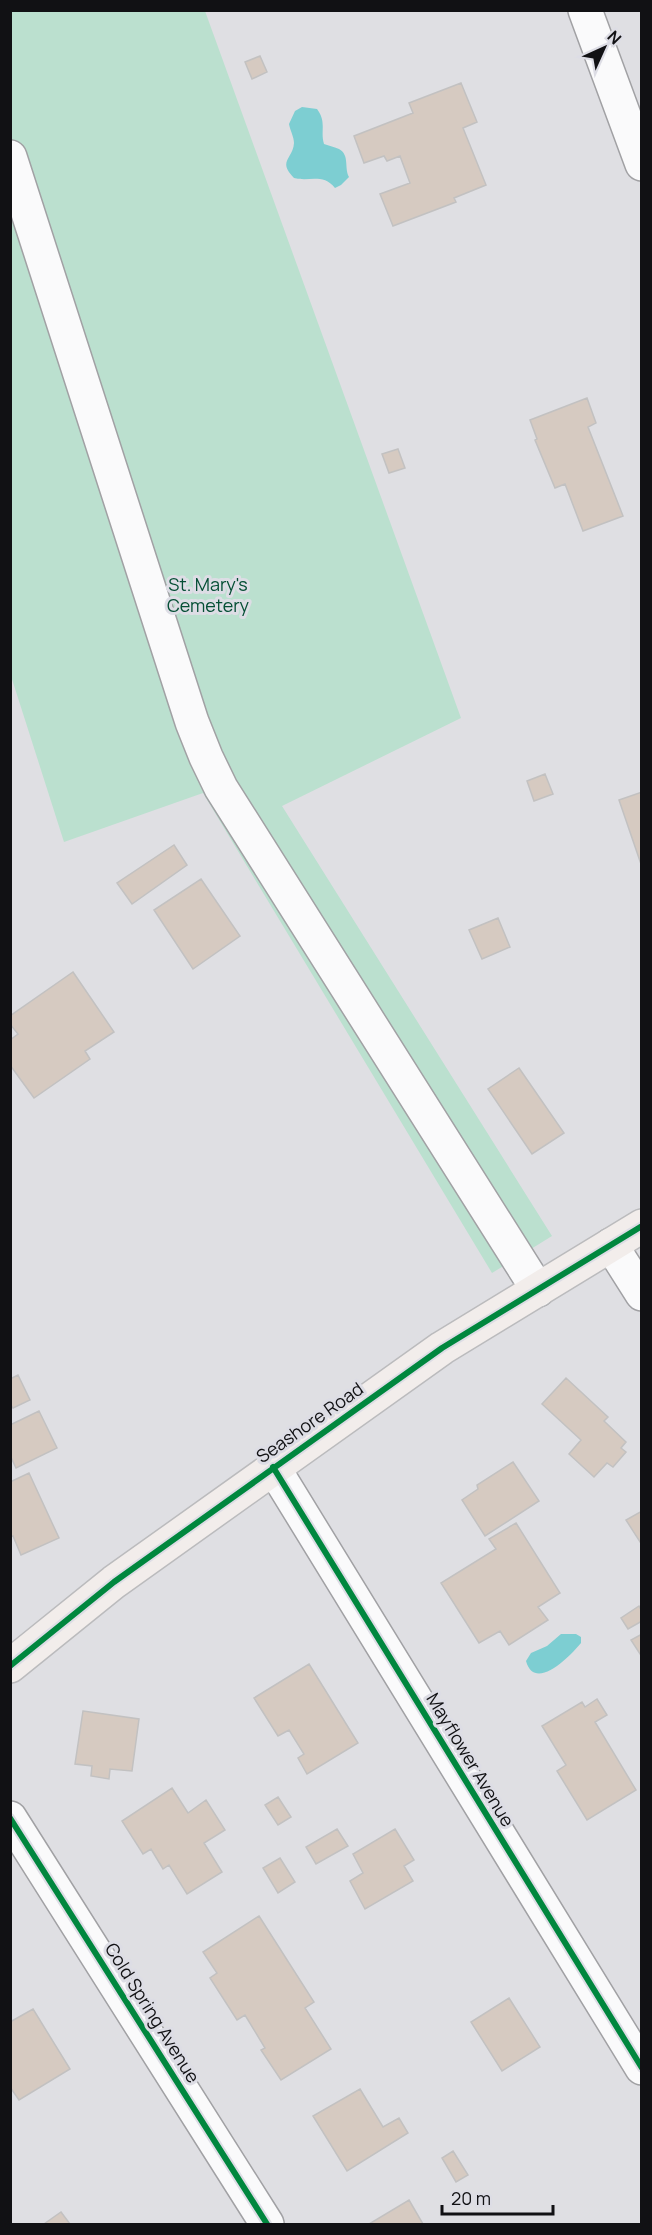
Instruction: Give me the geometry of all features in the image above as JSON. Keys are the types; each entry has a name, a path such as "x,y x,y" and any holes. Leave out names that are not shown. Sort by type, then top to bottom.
{"main road":[{"name":"Seashore Road","path":"10,1666 114,1582 442,1348 642,1226"}],"street":[{"path":"585,10 642,164"},
{"path":"10,157 192,722 206,757 221,788 538,1290"},
{"path":"611,1245 642,1294"},
{"name":"Mayflower Avenue","path":"273,1467 642,2068"},
{"name":"Cold Spring Avenue","path":"10,1818 267,2224"}],"green space":[{"name":"St. Mary's Cemetery","path":"10,11 205,11 461,718 282,806 552,1236 492,1273 203,793 64,842 11,676"}],"water":[{"path":"302,107 317,109 323,122 324,144 339,149 346,158 349,177 335,188 321,179 294,178 287,168 287,160 294,143 289,124 295,111"},
{"path":"561,1634 576,1634 581,1637 581,1643 562,1662 545,1673 531,1670 526,1661 531,1653 547,1646"}],"building":[{"path":"260,56 267,72 252,79 245,62"},
{"path":"461,83 477,122 463,128 486,185 454,198 456,202 393,226 380,194 410,183 400,156 387,161 384,156 364,163 354,136 413,113 409,103"},
{"path":"587,398 596,423 588,427 623,516 583,531 565,484 555,488 535,440 537,439 530,420"},
{"path":"398,449 405,468 389,473 382,454"},
{"path":"545,774 553,794 534,801 527,781"},
{"path":"642,792 642,867 619,800"},
{"path":"174,845 187,865 132,904 117,883"},
{"path":"201,879 240,936 193,969 154,910"},
{"path":"498,918 510,947 482,959 469,930"},
{"path":"73,972 114,1032 85,1051 90,1059 34,1098 10,1065 10,1040 18,1034 10,1024 10,1016"},
{"path":"519,1068 564,1133 532,1154 488,1089"},
{"path":"18,1375 30,1400 13,1408 10,1404 10,1379"},
{"path":"566,1378 608,1417 604,1421 626,1442 621,1448 626,1452 613,1467 607,1463 594,1477 569,1454 581,1440 542,1404"},
{"path":"39,1411 57,1448 16,1468 10,1455 10,1425"},
{"path":"513,1462 539,1501 485,1536 462,1500 478,1489 477,1485"},
{"path":"29,1473 59,1538 21,1555 13,1536 10,1537 10,1482"},
{"path":"642,1511 642,1545 626,1520"},
{"path":"516,1523 560,1593 538,1607 548,1620 509,1645 500,1631 479,1643 441,1583 496,1549 489,1539"},
{"path":"639,1606 642,1621 628,1629 621,1618"},
{"path":"642,1634 642,1657 631,1640"},
{"path":"309,1664 358,1743 307,1774 298,1758 304,1754 289,1730 278,1736 254,1698"},
{"path":"597,1699 607,1715 595,1722 636,1790 587,1820 557,1771 566,1765 542,1726 582,1702 585,1707"},
{"path":"83,1711 139,1719 132,1771 110,1769 109,1779 91,1776 92,1766 75,1764"},
{"path":"172,1788 188,1813 206,1800 225,1830 204,1843 222,1872 187,1894 169,1865 163,1869 151,1849 143,1854 122,1821"},
{"path":"278,1797 291,1817 278,1825 265,1805"},
{"path":"337,1829 348,1846 316,1864 306,1847"},
{"path":"395,1829 414,1860 404,1866 413,1881 365,1909 350,1881 363,1873 353,1854"},
{"path":"280,1858 295,1882 278,1893 263,1868"},
{"path":"259,1916 314,2002 305,2008 331,2049 281,2080 261,2050 265,2048 245,2015 237,2020 210,1978 217,1973 203,1952"},
{"path":"509,1998 540,2047 502,2071 471,2022"},
{"path":"33,2009 70,2069 19,2100 10,2087 10,2022"},
{"path":"360,2089 383,2127 399,2118 408,2133 347,2171 313,2116"},
{"path":"453,2151 468,2175 456,2182 442,2158"},
{"path":"409,2200 423,2224 369,2224"},
{"path":"61,2212 70,2224 44,2224"}],"cycle path":[{"path":"10,1666 114,1582 442,1348 642,1226"},
{"path":"273,1467 642,2068"},
{"path":"10,1818 267,2224"}]}
